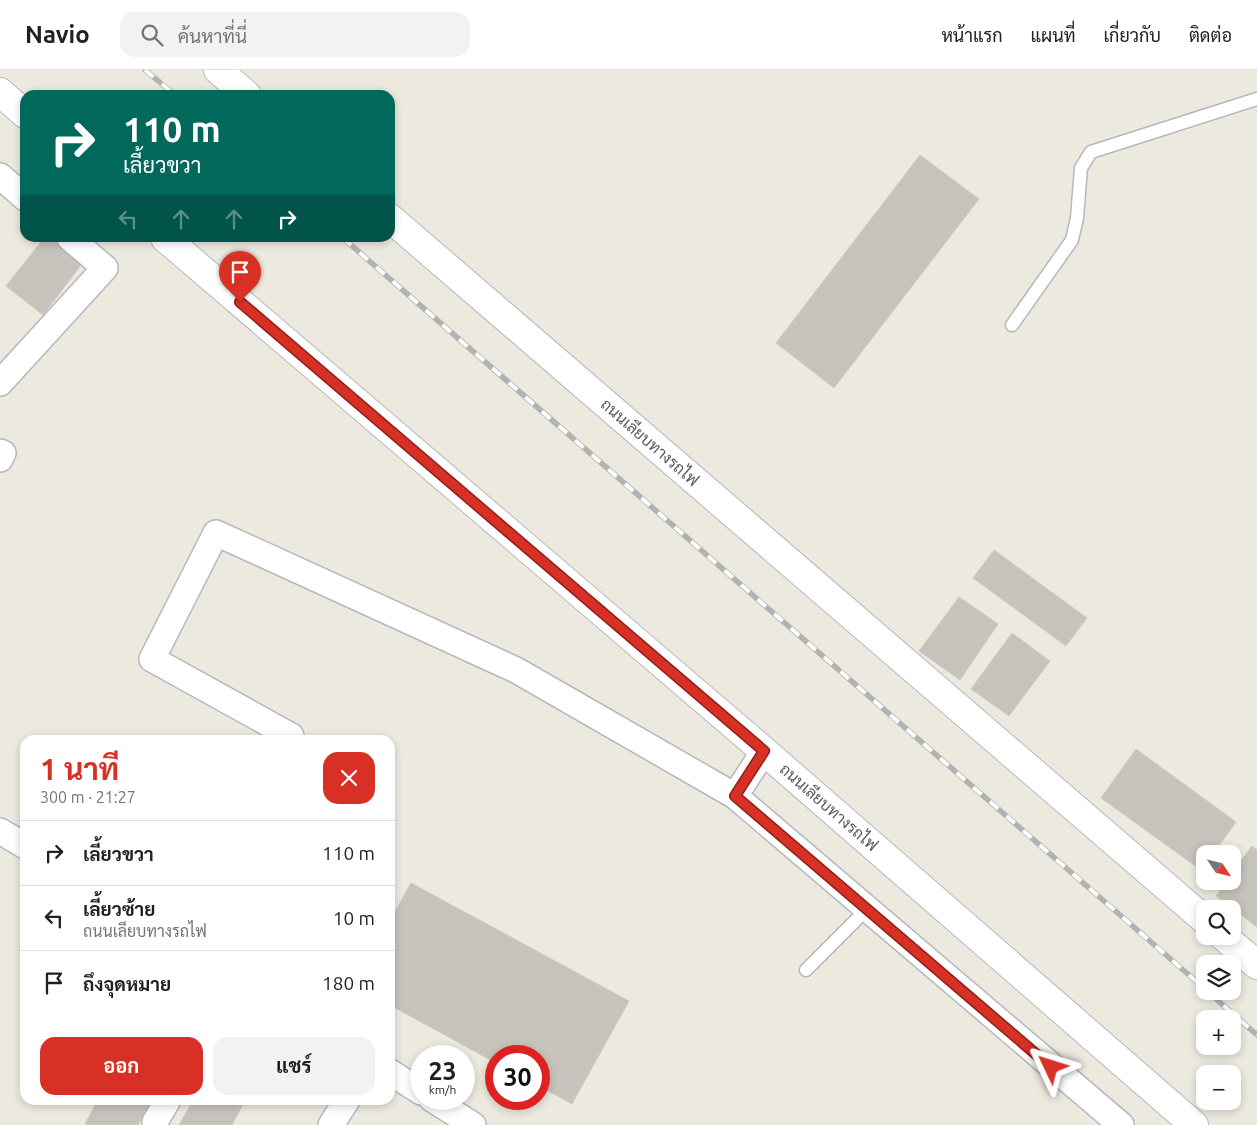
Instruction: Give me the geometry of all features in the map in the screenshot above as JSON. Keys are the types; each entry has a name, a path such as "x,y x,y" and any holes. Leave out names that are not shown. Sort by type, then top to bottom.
{"street":[{"path":"218,70 242,90"},
{"path":"0,92 20,110"},
{"path":"0,176 20,194"},
{"name":"ถนนเลียบทางรถไฟ","path":"395,222 1196,912"},
{"path":"0,383 105,268 75,242"},
{"name":"ถนนเลียบทางรถไฟ","path":"170,242 764,751 1194,1125"},
{"path":"0,452 3,453 0,459"},
{"path":"288,735 152,659 216,533 516,670 735,796 1121,1125"},
{"path":"735,796 764,751"},
{"path":"0,830 20,843"},
{"path":"1234,945 1257,965"},
{"path":"395,1075 410,1085"},
{"path":"155,1122 165,1105"},
{"path":"331,1125 344,1105"},
{"path":"449,1110 473,1125"}],"lane":[{"path":"1012,325 1072,240 1077,218 1081,168 1091,152 1257,98"},
{"path":"806,970 867,909"}],"building":[{"path":"920,155 979,199 834,388 776,343"},
{"path":"41,242 61,242 85,260 43,315 6,286"},
{"path":"994,550 1087,618 1066,646 973,578"},
{"path":"959,597 998,624 960,680 919,651"},
{"path":"1012,633 1050,661 1009,716 971,689"},
{"path":"1136,749 1236,822 1219,845 1196,845 1196,866 1101,798"},
{"path":"1252,846 1257,850 1257,927 1241,915 1241,900 1221,900 1216,896 1220,890 1241,890 1241,861"},
{"path":"411,883 629,1001 572,1104 550,1092 550,1045 485,1045 485,1057 475,1052 475,1045 463,1045 395,1008 395,912"},
{"path":"95,1105 149,1105 138,1125 85,1124"},
{"path":"190,1105 242,1105 232,1125 179,1125"}],"railway":[{"path":"145,70 169,90"},
{"path":"348,242 1196,981"},
{"path":"1217,1000 1257,1035"}],"route":[{"path":"240,302 764,751 735,796 1051,1067"}]}
